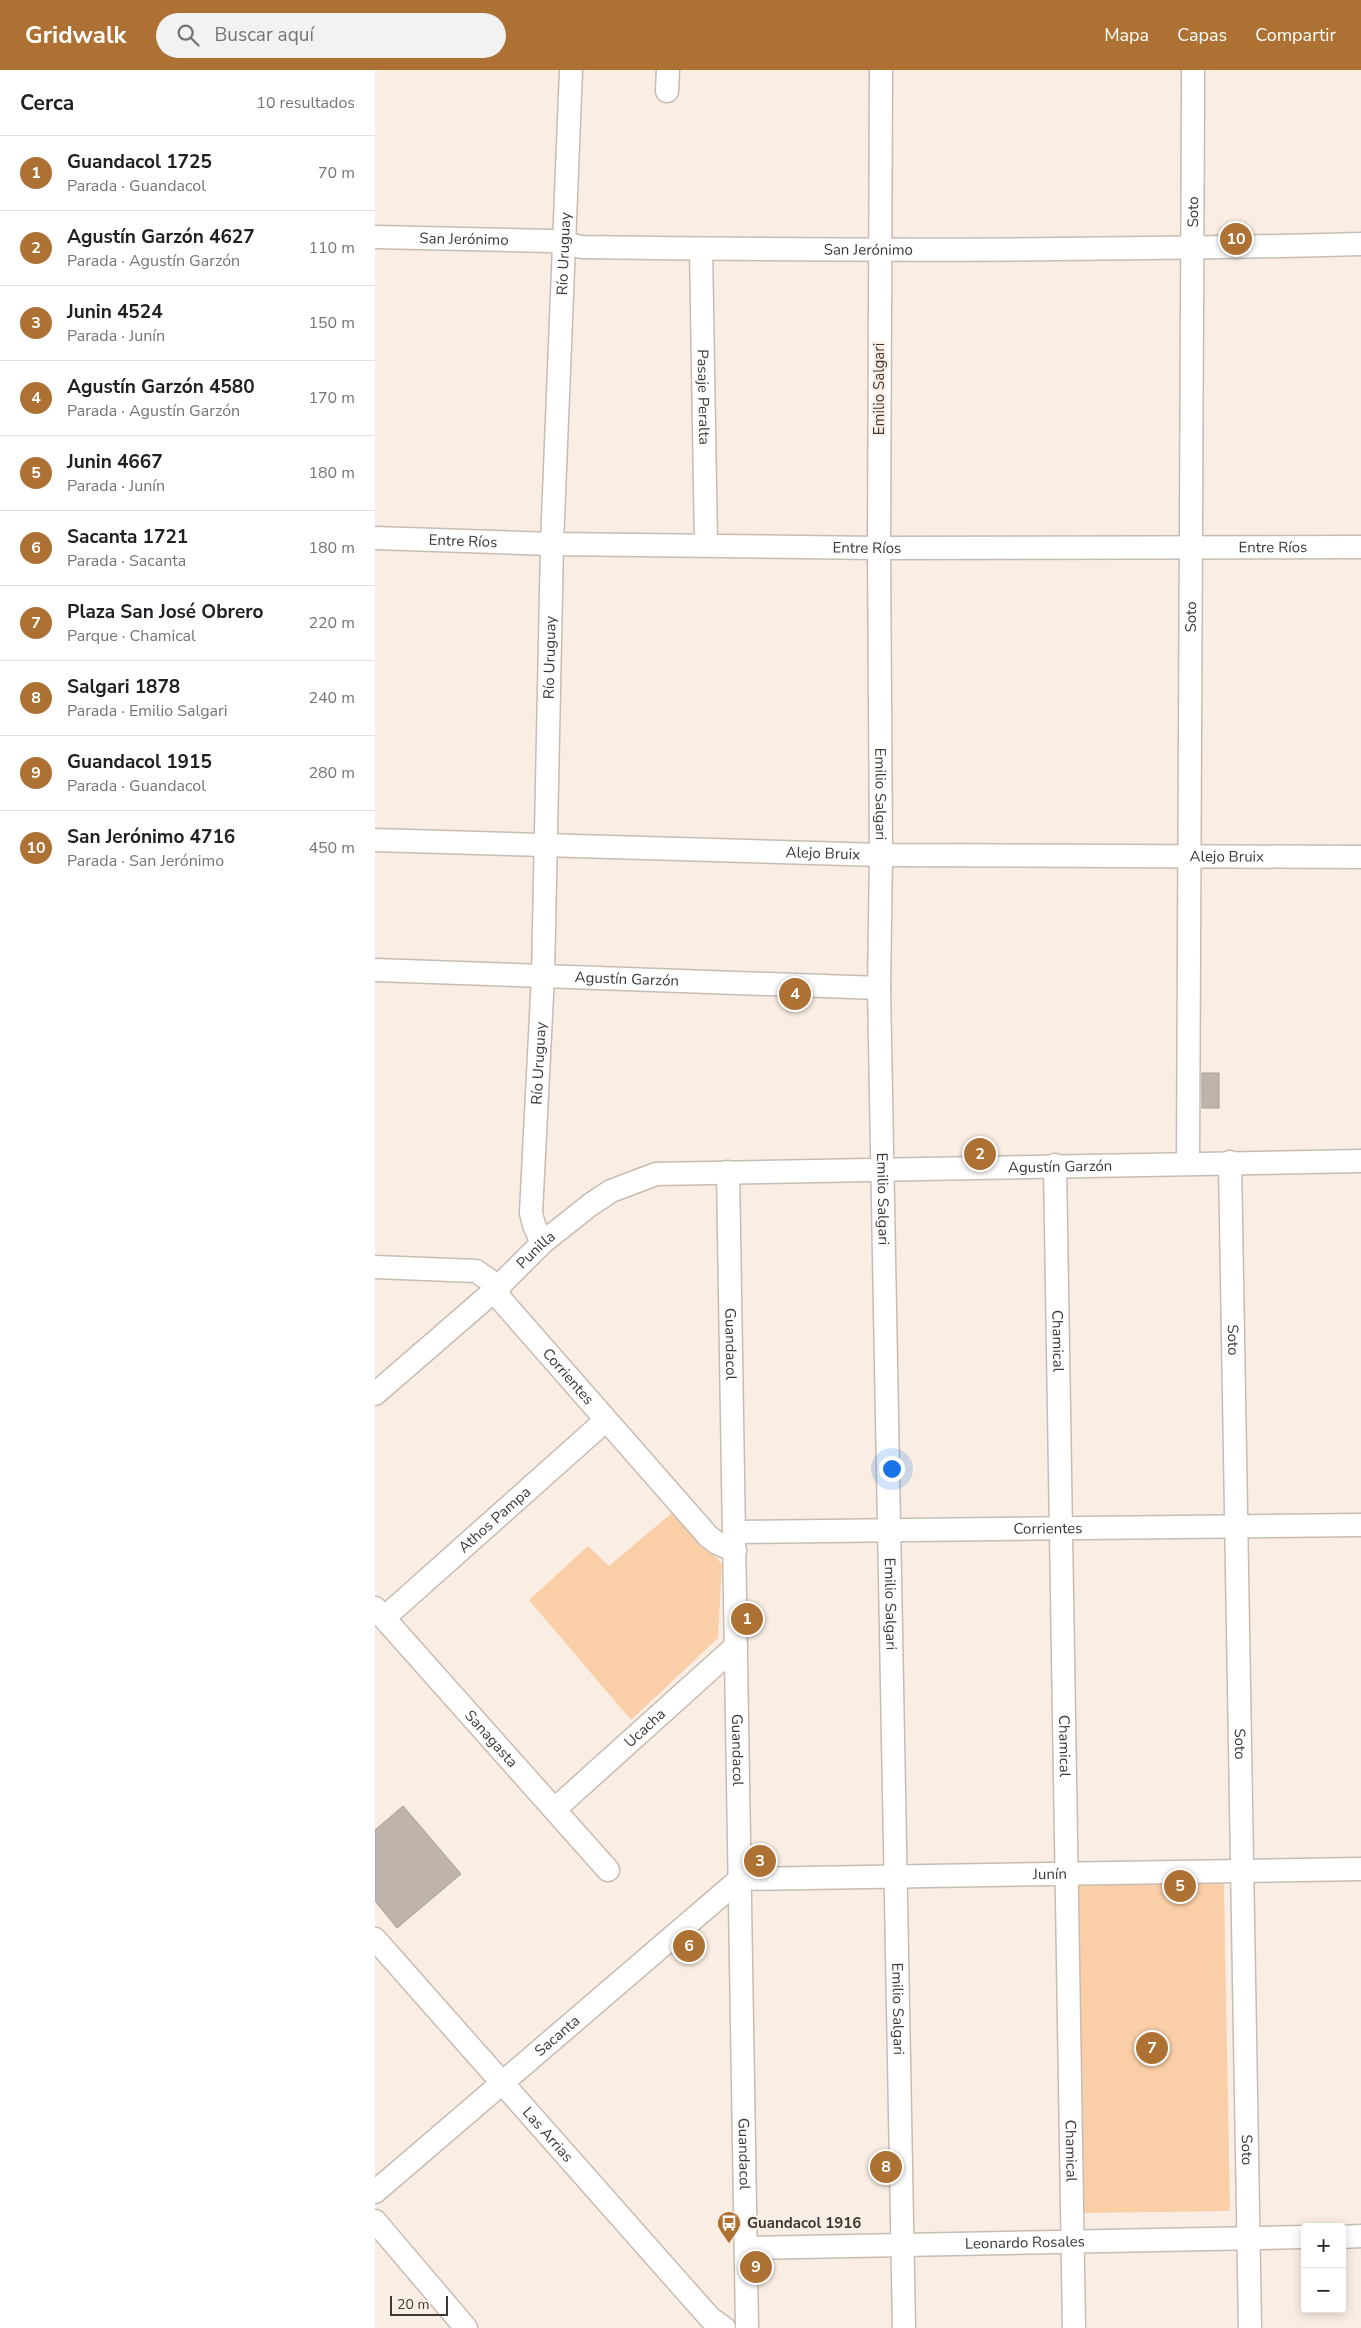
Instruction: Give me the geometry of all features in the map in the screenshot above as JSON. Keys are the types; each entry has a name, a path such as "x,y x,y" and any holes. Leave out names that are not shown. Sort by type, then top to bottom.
{"street":[{"name":"Río Uruguay","path":"542,1244 531,1213 543,976 544,845 552,544 571,70"},
{"name":"Emilio Salgari","path":"881,70 879,251 881,855 879,988 891,1531 904,2328"},
{"name":"Soto","path":"1188,1163 1188,857 1193,546 1193,70"},
{"name":"San Jerónimo","path":"375,237 564,243 582,247 879,251 1194,249 1361,244"},
{"name":"Pasaje Peralta","path":"701,249 706,545"},
{"name":"Entre Ríos","path":"375,538 552,544 879,548 1361,547"},
{"name":"Alejo Bruix","path":"375,840 881,855 1361,857"},
{"name":"Agustín Garzón","path":"375,970 879,988"},
{"name":"Agustín Garzón","path":"728,1172 1361,1161"},
{"name":"Soto","path":"1230,1162 1250,2328"},
{"name":"Chamical","path":"1055,1166 1074,2328"},
{"name":"Punilla","path":"375,1394 495,1290 542,1244 611,1190 656,1174 728,1172"},
{"name":"Guandacol","path":"728,1172 747,2328"},
{"name":"Corrientes","path":"375,1267 476,1271 489,1280 503,1302 605,1421 708,1536 717,1543 891,1531 1361,1525"},
{"name":"Athos Pampa","path":"379,1613 605,1421"},
{"name":"Sanagasta","path":"379,1613 608,1870"},
{"name":"Ucacha","path":"555,1809 736,1646"},
{"name":"Junín","path":"740,1878 1361,1869"},
{"name":"Sacanta","path":"375,2192 740,1878"},
{"name":"Las Arrias","path":"375,1939 710,2318 724,2328"},
{"path":"375,2221 466,2328"},
{"path":"1346,2237 1361,2236"},
{"name":"Leonardo Rosales","path":"746,2248 1301,2238"}],"shaded area":[{"path":"673,1512 722,1564 718,1638 631,1720 529,1600 588,1546 609,1566"},
{"path":"1224,1883 1230,2211 1081,2213 1075,1885"}],"building":[{"path":"1202,1073 1219,1073 1219,1108 1202,1108"},
{"path":"403,1806 461,1874 397,1928 375,1901 375,1830"}],"place":[{"name":"San Jerónimo 4716","path":"1236,239"},
{"name":"Agustín Garzón 4580","path":"795,994"},
{"name":"Agustín Garzón 4627","path":"980,1154"},
{"name":"Guandacol 1725","path":"747,1619"},
{"name":"Junin 4524","path":"760,1861"},
{"name":"Junin 4667","path":"1180,1886"},
{"name":"Sacanta 1721","path":"689,1946"},
{"name":"Plaza San José Obrero","path":"1152,2048"},
{"name":"Salgari 1878","path":"886,2167"},
{"name":"Guandacol 1916","path":"729,2244"},
{"name":"Guandacol 1915","path":"756,2267"}]}
